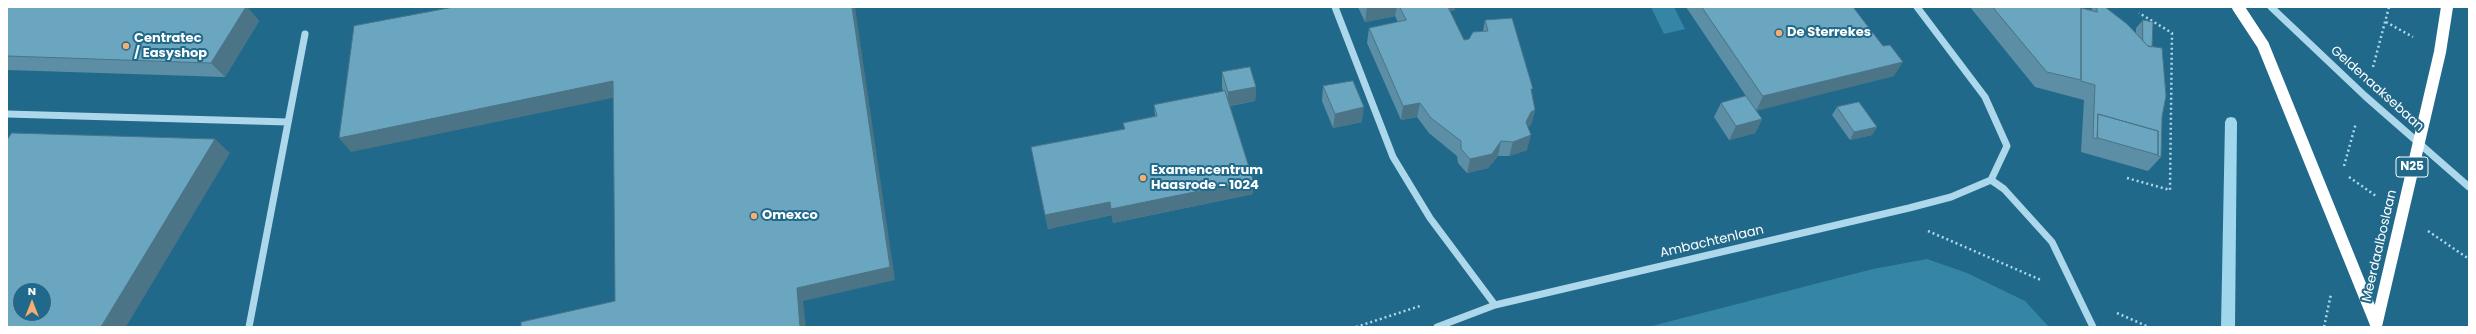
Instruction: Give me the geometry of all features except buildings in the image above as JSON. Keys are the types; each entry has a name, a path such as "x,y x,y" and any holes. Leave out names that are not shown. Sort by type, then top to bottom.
{"highway":[{"path":"2238,7 2264,45 2376,326"},
{"name":"Meerdaalboslaan","path":"2376,326 2440,52 2447,7"}],"street":[{"path":"1334,7 1393,157 1430,218 1495,305"},
{"path":"1917,7 1985,97 2007,146 1991,180 2004,189 2052,242 2093,327"},
{"name":"Geldenaaksebaan","path":"2271,7 2469,188"},
{"path":"249,327 304,34"},
{"path":"7,114 288,122"},
{"name":"Ambachtenlaan","path":"1437,327 1495,305 1909,208 1951,197 1991,180"}],"path":[{"path":"2377,52 2389,7"},
{"path":"2127,178 2170,190 2172,32 2139,13"},
{"path":"2357,120 2342,173 2368,190"},
{"path":"1927,230 2149,327"}],"shaded area":[{"path":"1651,7 1674,7 1685,29 1664,34"},
{"path":"1927,259 1967,273 2025,301 2049,327 1648,327 1873,269"}],"waterway":[{"path":"2228,327 2231,122"}],"place":[{"name":"De Sterrekes","path":"1779,33"},
{"name":"Centratec / Easyshop","path":"126,46"},
{"name":"Examencentrum Haasrode - 1024","path":"1143,178"},
{"name":"Omexco","path":"754,216"}]}
